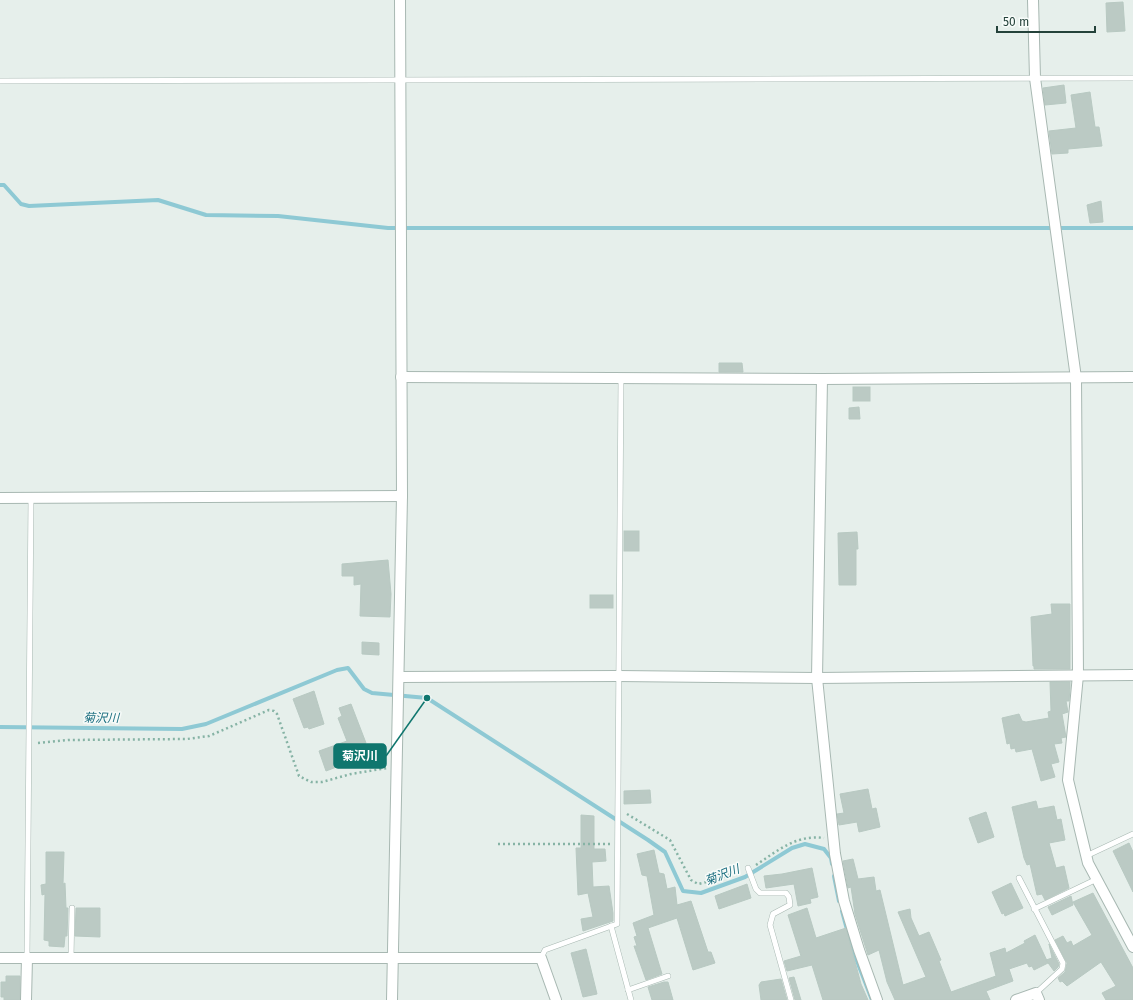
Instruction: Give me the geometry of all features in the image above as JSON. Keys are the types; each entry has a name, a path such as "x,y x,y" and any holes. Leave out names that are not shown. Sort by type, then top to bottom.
{"street":[{"path":"392,1000 395,767 399,676 402,496 400,0"},
{"path":"1033,0 1035,78 1076,378 1078,676 1068,780 1086,856 1132,942"},
{"path":"401,377 822,379 1133,377"},
{"path":"822,379 817,678 834,839 844,901 859,950 877,1000"},
{"path":"0,498 402,496"},
{"path":"399,676 817,678 1133,675"},
{"path":"0,958 542,958 556,1000"},
{"path":"26,1000 27,958"},
{"path":"1016,1000 1038,997"}],"lane":[{"path":"0,81 1133,78"},
{"path":"542,958 545,950 617,924 616,844 621,377"},
{"path":"27,958 31,498"},
{"path":"1086,856 1133,834"},
{"path":"748,868 756,889 760,893 781,892 786,893 789,897 790,905 773,914 770,925 791,1000"},
{"path":"1019,878 1063,965 1062,969 1038,997"},
{"path":"1034,909 1097,879"},
{"path":"71,958 72,908"},
{"path":"611,926 631,1000"},
{"path":"628,990 668,976"}],"path":[{"path":"29,745 68,740 188,739 209,736 269,710 274,711 277,714 299,776 306,781 322,782 351,774 395,767"},
{"path":"617,808 670,840 687,876 690,880 698,884 719,880 748,868 795,840 817,837 834,839"},
{"path":"498,844 616,844"}],"building":[{"path":"1123,2 1125,31 1107,32 1106,3"},
{"path":"1064,85 1066,103 1045,105 1043,88"},
{"path":"1090,92 1095,127 1099,127 1102,146 1068,149 1068,153 1052,154 1049,131 1076,128 1071,95"},
{"path":"1101,201 1103,222 1090,223 1087,205"},
{"path":"719,363 742,363 743,372 719,372"},
{"path":"853,387 870,387 870,401 853,401"},
{"path":"859,407 860,419 849,419 849,408"},
{"path":"624,531 639,531 639,551 624,551"},
{"path":"857,532 858,549 856,549 856,585 839,585 838,533"},
{"path":"388,560 391,594 390,617 360,616 361,584 354,585 354,576 342,576 342,564"},
{"path":"590,595 613,595 613,608 590,608"},
{"path":"1051,604 1070,604 1070,669 1034,669 1033,666 1031,617 1052,614"},
{"path":"362,642 379,643 379,655 362,654"},
{"path":"1050,682 1070,682 1069,701 1066,701 1068,712 1062,714 1066,737 1061,738 1062,743 1054,744 1059,762 1051,764 1055,777 1041,781 1032,749 1016,752 1015,748 1011,749 1010,743 1007,744 1002,718 1019,714 1022,721 1026,722 1049,718 1048,712 1051,711"},
{"path":"314,691 324,724 309,729 308,727 304,728 293,699"},
{"path":"351,704 366,743 362,745 369,762 358,766 355,760 326,771 319,751 347,741 338,718 342,716 339,708"},
{"path":"868,789 872,809 876,808 880,827 859,832 857,822 839,825 837,814 844,813 840,794"},
{"path":"650,790 651,803 624,804 624,791"},
{"path":"1036,801 1038,809 1054,806 1057,820 1061,819 1065,840 1049,843 1056,868 1064,866 1069,888 1045,900 1042,894 1037,895 1030,864 1027,865 1024,858 1012,807"},
{"path":"986,812 994,837 978,843 969,818"},
{"path":"581,815 594,816 594,849 605,849 606,861 592,862 593,887 609,886 613,913 613,921 583,931 581,919 593,917 588,893 578,895 576,848 581,848"},
{"path":"1129,843 1133,852 1133,892 1113,851"},
{"path":"654,850 659,873 664,874 667,889 675,887 677,905 691,901 708,952 711,952 715,963 693,970 677,918 648,928 662,974 646,980 634,946 637,946 634,937 637,936 633,923 654,915 647,876 642,875 637,854"},
{"path":"46,852 64,852 63,884 65,883 66,908 68,908 67,936 65,936 64,947 49,946 49,941 44,940 45,894 42,895 41,885 46,884"},
{"path":"853,859 858,879 874,877 876,891 880,890 903,985 926,977 898,912 910,909 911,918 919,936 929,932 941,960 939,961 951,992 996,976 990,953 1005,948 1006,953 1025,943 1024,941 1035,935 1048,963 1034,970 1032,966 1029,967 1027,963 1009,969 1013,981 986,991 990,1000 895,1000 887,982 879,950 868,955 855,914 851,887 848,888 843,861"},
{"path":"812,868 818,897 810,899 811,903 798,906 794,884 766,888 764,876"},
{"path":"1011,883 1023,908 1005,916 1004,913 1002,914 992,892"},
{"path":"747,884 751,898 719,909 715,896"},
{"path":"1093,893 1133,968 1133,1000 1106,1000 1102,993 1116,986 1101,962 1067,986 1062,981 1060,982 1058,978 1065,972 1067,963 1055,940 1063,936 1067,943 1071,941 1073,946 1092,935 1073,902"},
{"path":"1071,896 1073,905 1052,915 1048,907"},
{"path":"76,908 100,908 100,937 75,936"},
{"path":"807,908 816,938 846,928 861,984 868,1000 823,1000 812,965 787,971 784,961 801,956 788,915"},
{"path":"1049,944 1059,964 1054,971 1046,960 1052,958"},
{"path":"586,949 597,994 583,997 571,953"},
{"path":"6,976 20,976 20,1000 4,1000 4,997 1,997 1,982 6,982"},
{"path":"794,977 801,1000 795,1000 789,978"},
{"path":"781,979 787,1000 761,1000 759,985 761,982"},
{"path":"668,982 673,1000 652,1000 648,987"}],"waterway":[{"path":"0,185 4,185 21,204 29,206 158,200 206,215 278,216 388,228 1133,228"},
{"name":"菊沢川","path":"0,727 182,729 206,724 337,670 348,668 364,689 372,693 427,698 648,840 665,852 683,891 701,893 745,877 792,848 805,844 824,849 831,858 832,864"},
{"name":"菊沢川","path":"834,876 839,901"},
{"name":"菊沢川","path":"842,911 852,948 872,1000"}],"place":[{"name":"菊沢川","path":"427,698"}]}
